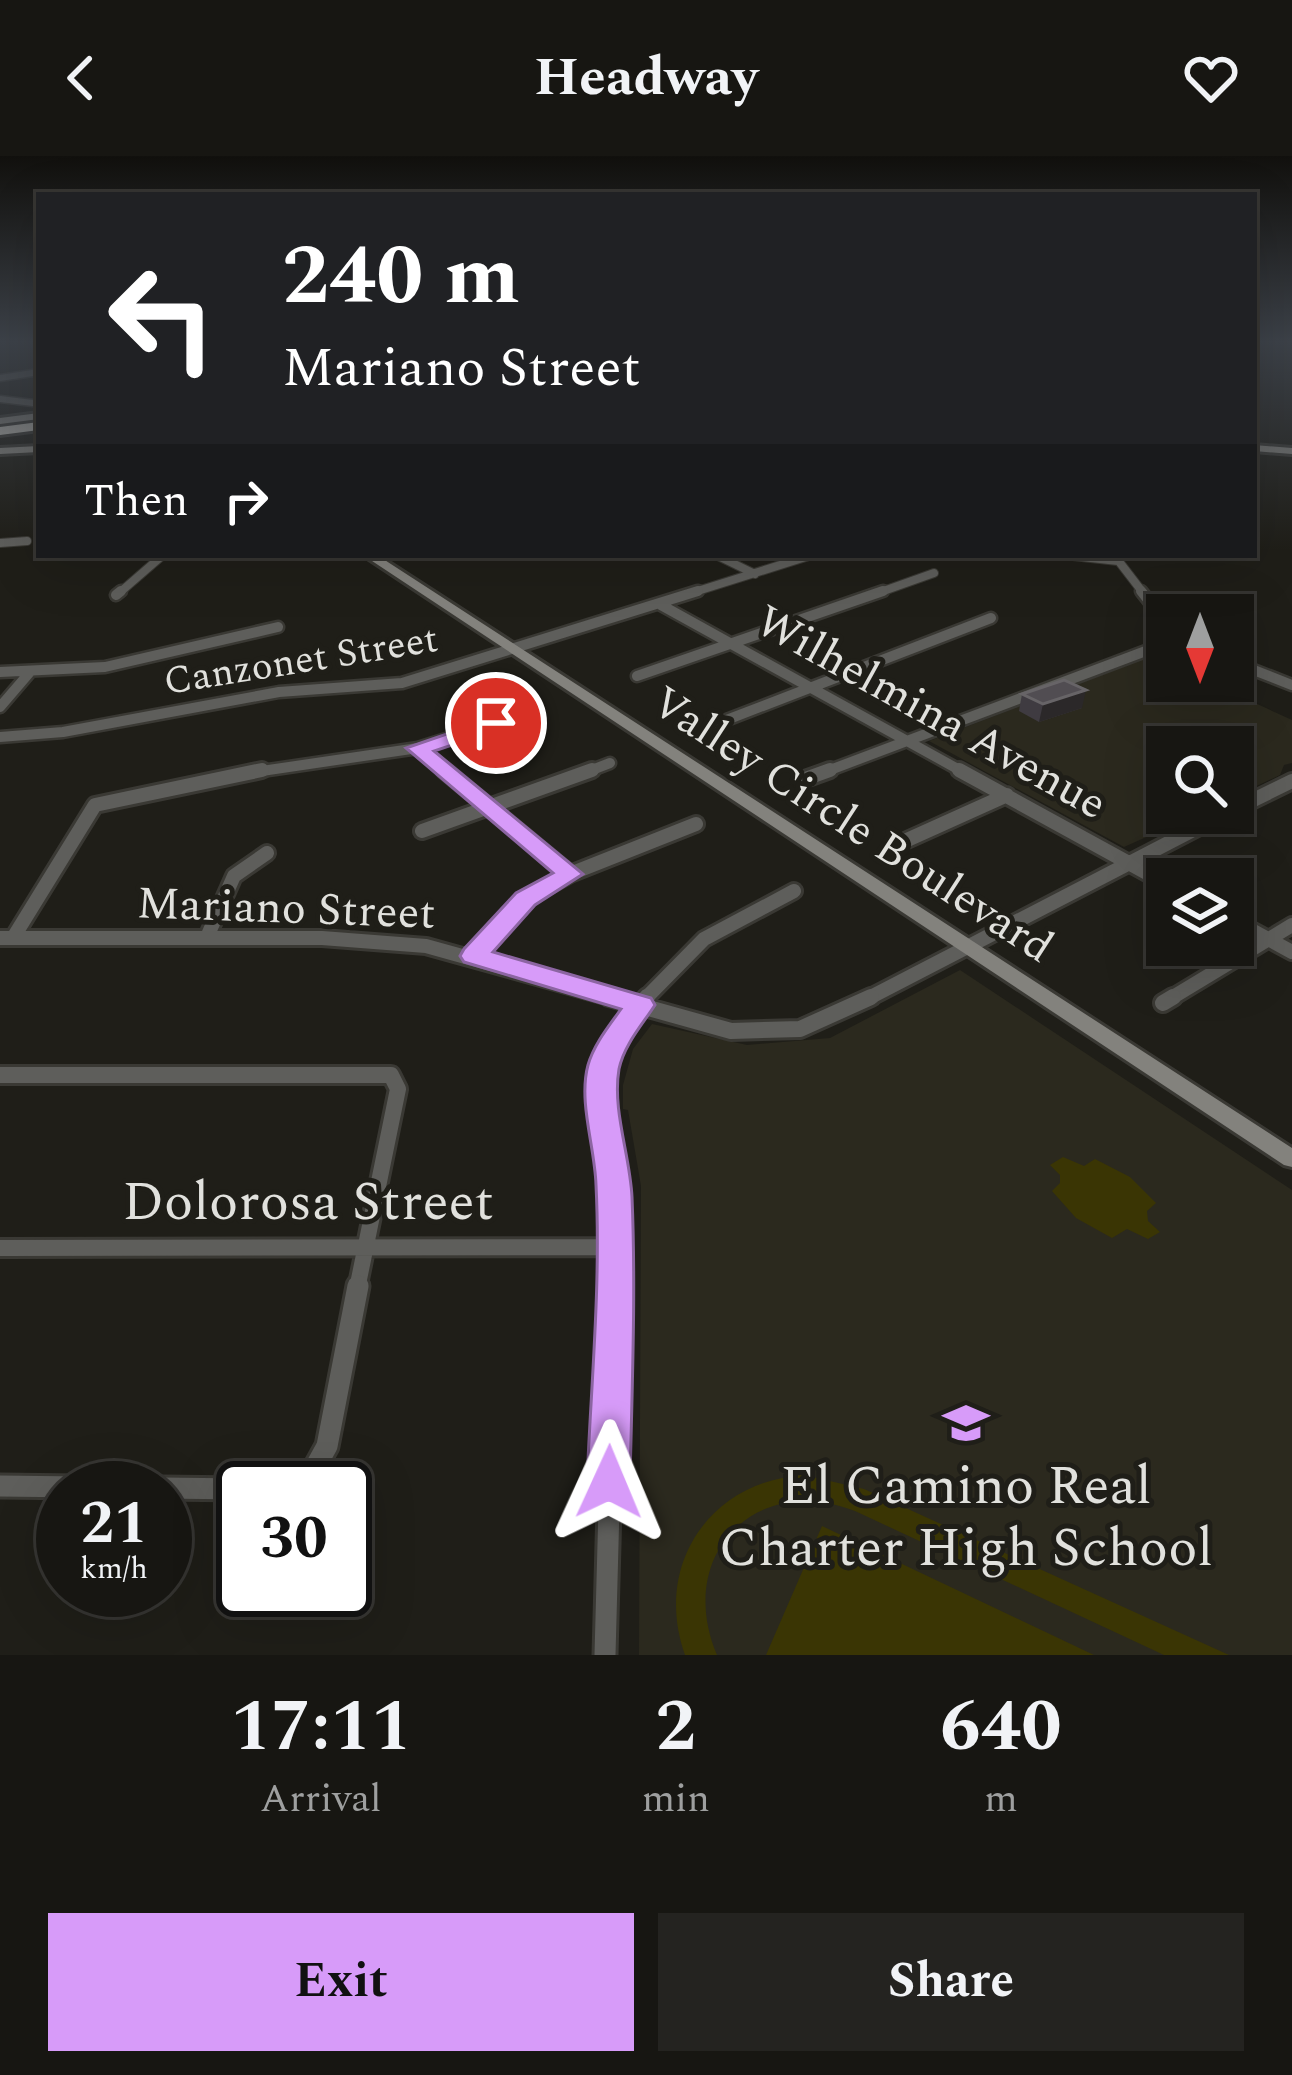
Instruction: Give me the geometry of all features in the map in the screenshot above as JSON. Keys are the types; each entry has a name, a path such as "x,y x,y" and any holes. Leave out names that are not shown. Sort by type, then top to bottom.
{"highway":[{"path":"3,427 36,423"}],"main road":[{"path":"0,452 36,448"},
{"path":"1257,448 1292,452"},
{"name":"Valley Circle Boulevard","path":"374,558 1292,1159"}],"street":[{"path":"0,543 27,542"},
{"path":"116,595 160,558"},
{"path":"722,558 755,574"},
{"name":"Canzonet Street","path":"0,736 63,733 279,692 378,687 661,605 803,558"},
{"path":"1116,558 1146,597"},
{"path":"637,676 934,573"},
{"name":"Wilhelmina Avenue","path":"661,605 1146,873"},
{"path":"716,724 991,618"},
{"path":"0,672 105,667 278,627"},
{"path":"805,779 1146,651"},
{"path":"1254,670 1292,685"},
{"path":"0,707 31,672"},
{"path":"6,938 95,805 293,763 418,748 534,711"},
{"path":"418,748 570,874"},
{"path":"422,831 610,763"},
{"name":"Mariano Street","path":"1254,799 1292,781"},
{"path":"907,841 1006,795"},
{"path":"474,956 525,899 570,874 695,824"},
{"name":"Mariano Street","path":"6,938 376,940 474,956 731,1030 800,1029 832,1018 1183,834"},
{"path":"207,938 234,876 267,853"},
{"path":"605,1655 616,1247 614,1181 601,1113 602,1077 614,1041 683,951 713,930 794,892"},
{"path":"1163,1003 1292,925"},
{"path":"1254,931 1292,952"},
{"path":"0,1075 372,1072 392,1076 398,1089 333,1408 330,1448 319,1461"},
{"name":"Dolorosa Street","path":"0,1248 616,1247"},
{"path":"0,1486 216,1490"}],"shaded area":[{"path":"1146,658 1146,702 1253,702 1292,720 1292,763 1284,765 1280,775 1254,787 1254,726 1146,726 1146,834 1153,834 1124,847 929,741"},
{"name":"El Camino Real Charter High School","path":"960,970 1292,1190 1292,1655 639,1655 641,1186 628,1110 623,1109 623,1085 633,1049 652,1024 747,1045 830,1038"},
{"path":"1063,1157 1084,1166 1095,1159 1130,1177 1156,1203 1147,1211 1148,1221 1160,1232 1148,1239 1127,1229 1112,1238 1076,1218 1052,1191 1060,1175 1050,1165"},
{"path":"804,1475 864,1489 1229,1655 1164,1655 855,1511 818,1502 785,1503 756,1513 732,1531 716,1556 707,1585 707,1619 717,1655 685,1655 677,1622 677,1590 697,1534 741,1493"},
{"path":"822,1526 1094,1655 766,1655"}],"building":[{"path":"1064,680 1086,690 1043,704 1022,694"}],"place":[{"name":"El Camino Real Charter High School","path":"966,1423"}],"route":[{"path":"496,723 418,748 570,874 525,899 474,956 640,1005 614,1041 601,1089 614,1181 616,1247 609,1482"}]}
